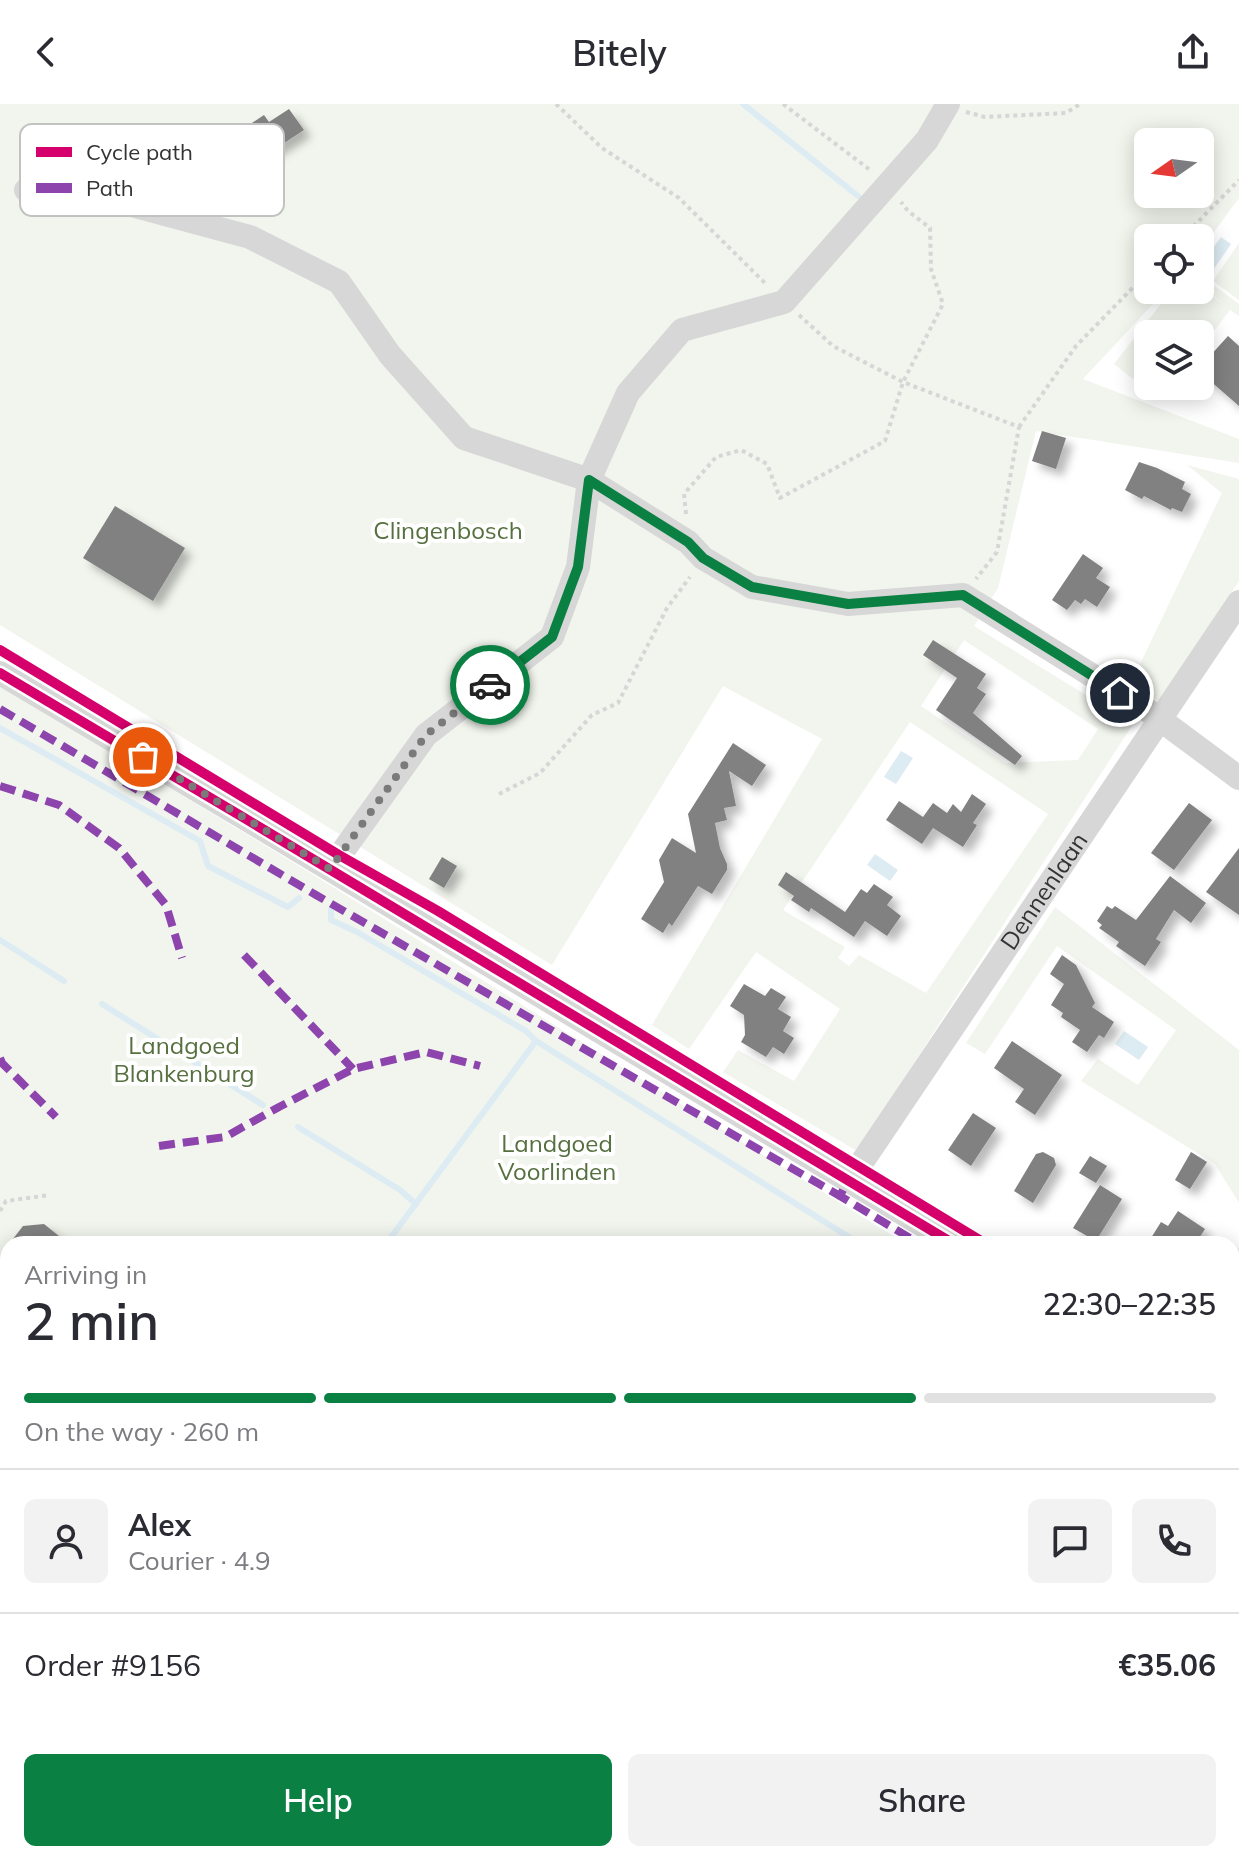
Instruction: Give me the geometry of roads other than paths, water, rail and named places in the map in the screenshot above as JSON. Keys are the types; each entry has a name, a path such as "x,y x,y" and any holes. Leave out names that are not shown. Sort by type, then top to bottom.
{"street":[{"path":"330,869 426,735 552,637 578,567 589,480 628,393 682,330 784,302 927,140 948,106"},
{"path":"172,216 250,237 339,282 390,355 464,438 589,480 752,587 848,604 963,595 1161,719 1239,778"},
{"name":"Dennenlaan","path":"850,1180 1239,602"},
{"path":"0,673 941,1236"}],"waterway":[{"path":"743,104 858,196"},
{"path":"0,728 200,841 208,866 288,907 299,898"},
{"path":"331,909 331,920 357,932 526,1031 536,1041 847,1236"},
{"path":"0,940 64,981"},
{"path":"102,1004 263,1105"},
{"path":"392,1236 536,1041"},
{"path":"298,1127 400,1190 416,1204"}],"park label":[{"name":"Clingenbosch","path":"448,531"},
{"name":"Landgoed Blankenburg","path":"184,1060"},
{"name":"Landgoed Voorlinden","path":"557,1158"}]}
